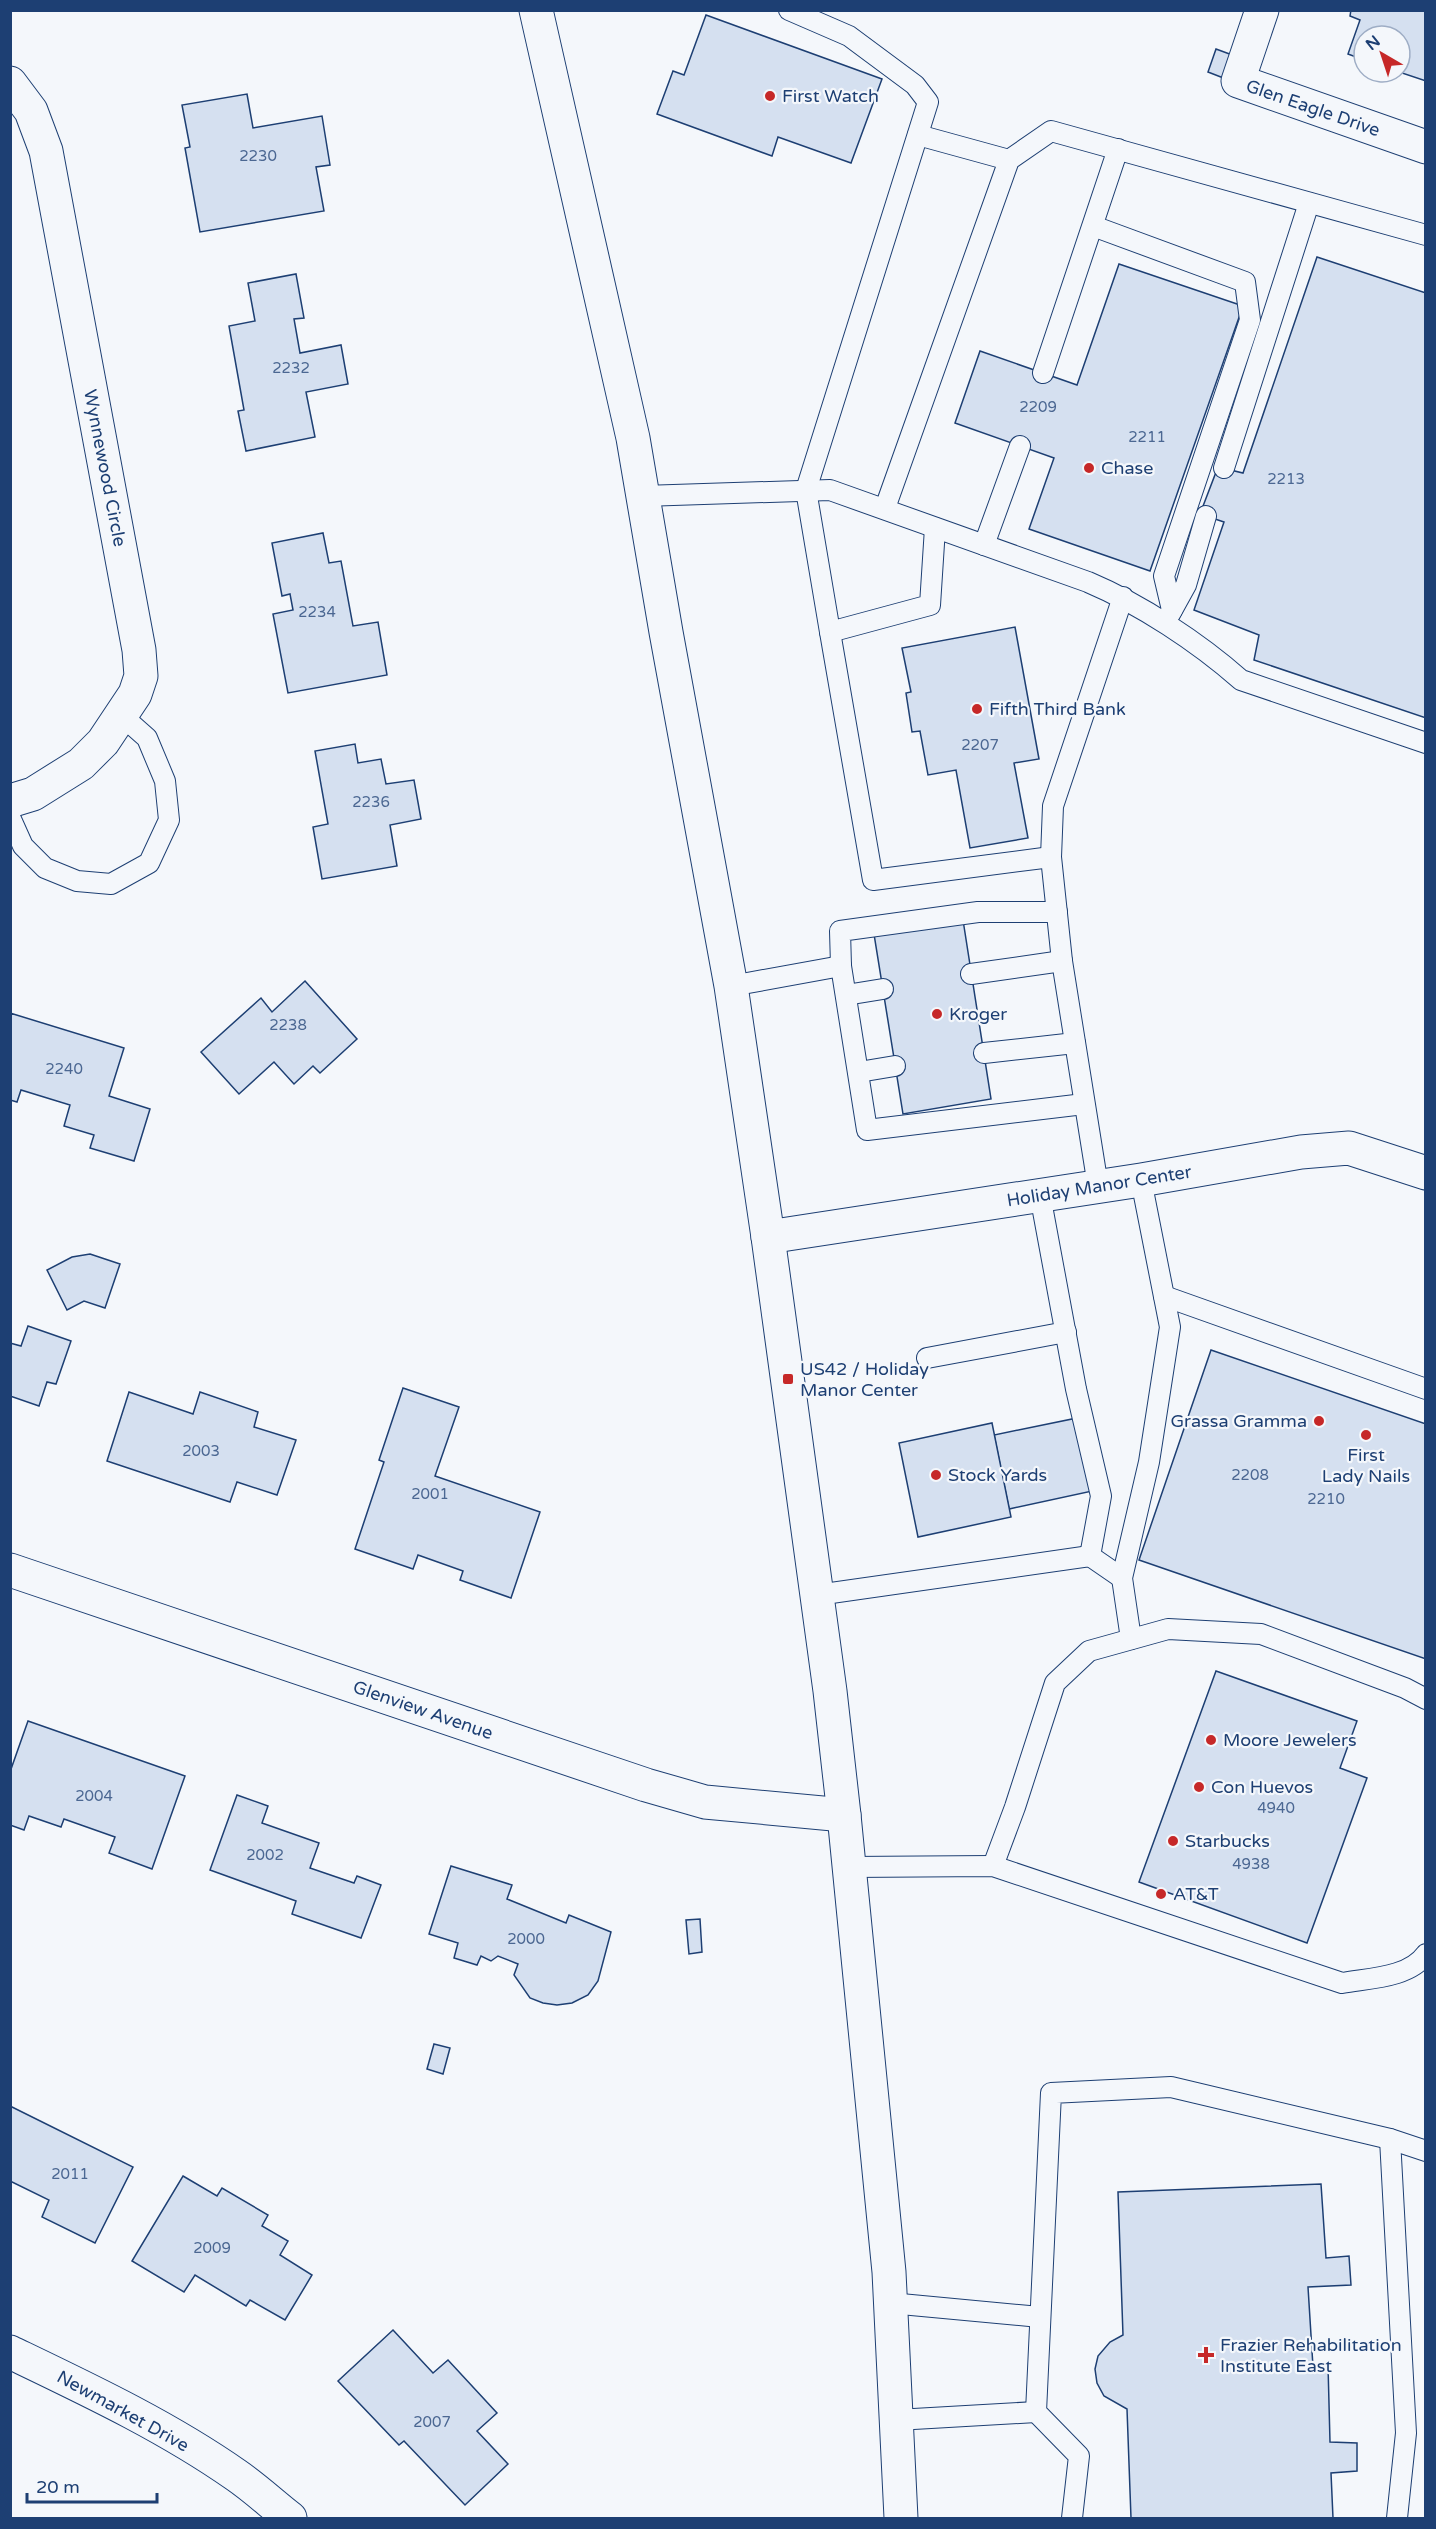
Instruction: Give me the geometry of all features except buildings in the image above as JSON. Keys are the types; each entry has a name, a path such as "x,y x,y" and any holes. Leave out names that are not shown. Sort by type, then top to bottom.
{"street":[{"path":"536,10 633,438 731,986 768,1237 817,1594 844,1815 891,2303 901,2518"},
{"name":"Glen Eagle Drive","path":"1262,10 1238,81 1425,147"},
{"name":"Wynnewood Circle","path":"10,83 31,111 46,151 139,650 141,676 135,694 103,742 81,764 33,794 10,801"},
{"name":"Holiday Manor Center","path":"768,1237 1140,1180 1301,1152 1349,1148 1425,1173"},
{"name":"Glenview Avenue","path":"10,1570 646,1785 705,1802 844,1815"},
{"name":"Newmarket Drive","path":"10,2352 100,2396 176,2438 236,2475 290,2518"}],"lane":[{"path":"789,10 849,36 915,85 928,102 806,490 873,880 1052,857"},
{"path":"885,508 1009,160 1051,131 1425,235"},
{"path":"918,135 1009,160"},
{"path":"1043,373 1118,149"},
{"path":"1224,468 1310,203"},
{"path":"1092,226 1245,282 1250,320 1164,576 1169,618"},
{"path":"984,545 1020,446"},
{"path":"643,496 830,489 1122,597 1169,618 1241,680 1425,743"},
{"path":"1169,618 1186,585 1206,516"},
{"path":"830,632 930,605 935,528"},
{"path":"1098,1186 1062,961 1052,857 1053,806 1122,597"},
{"path":"10,817 23,846 45,868 77,881 111,884 149,863 169,820 165,781 147,738 121,715"},
{"path":"1057,912 978,912 840,931 846,995 867,1130 1084,1104"},
{"path":"971,974 1062,961"},
{"path":"731,986 842,966"},
{"path":"846,995 883,989"},
{"path":"984,1053 1075,1043"},
{"path":"859,1072 895,1066"},
{"path":"1131,1639 1122,1578 1149,1462 1170,1328 1140,1180"},
{"path":"1040,1195 1101,1496 1090,1556"},
{"path":"1164,1296 1425,1389"},
{"path":"927,1358 1066,1332"},
{"path":"817,1594 1090,1556 1122,1578"},
{"path":"993,1866 1015,1807 1055,1683 1089,1651 1168,1629 1261,1634 1405,1688 1425,1699"},
{"path":"849,1867 993,1866 1342,1983 1393,1974 1423,1961"},
{"path":"1072,2518 1079,2456 1036,2412 1051,2093 1171,2087 1390,2139 1425,2151"},
{"path":"1390,2139 1406,2433 1397,2518"},
{"path":"891,2303 1040,2317"},
{"path":"896,2420 1036,2412"}],"place":[{"name":"First Watch","path":"770,96"},
{"name":"Chase","path":"1089,468"},
{"name":"Fifth Third Bank","path":"977,709"},
{"name":"Kroger","path":"937,1014"},
{"name":"US42 / Holiday Manor Center","path":"788,1379"},
{"name":"Grassa Gramma","path":"1319,1421"},
{"name":"First Lady Nails","path":"1366,1435"},
{"name":"Stock Yards","path":"936,1475"},
{"name":"Moore Jewelers","path":"1211,1740"},
{"name":"Con Huevos","path":"1199,1787"},
{"name":"Starbucks","path":"1173,1841"},
{"name":"AT&T","path":"1161,1894"},
{"name":"Frazier Rehabilitation Institute East","path":"1206,2355"}]}
